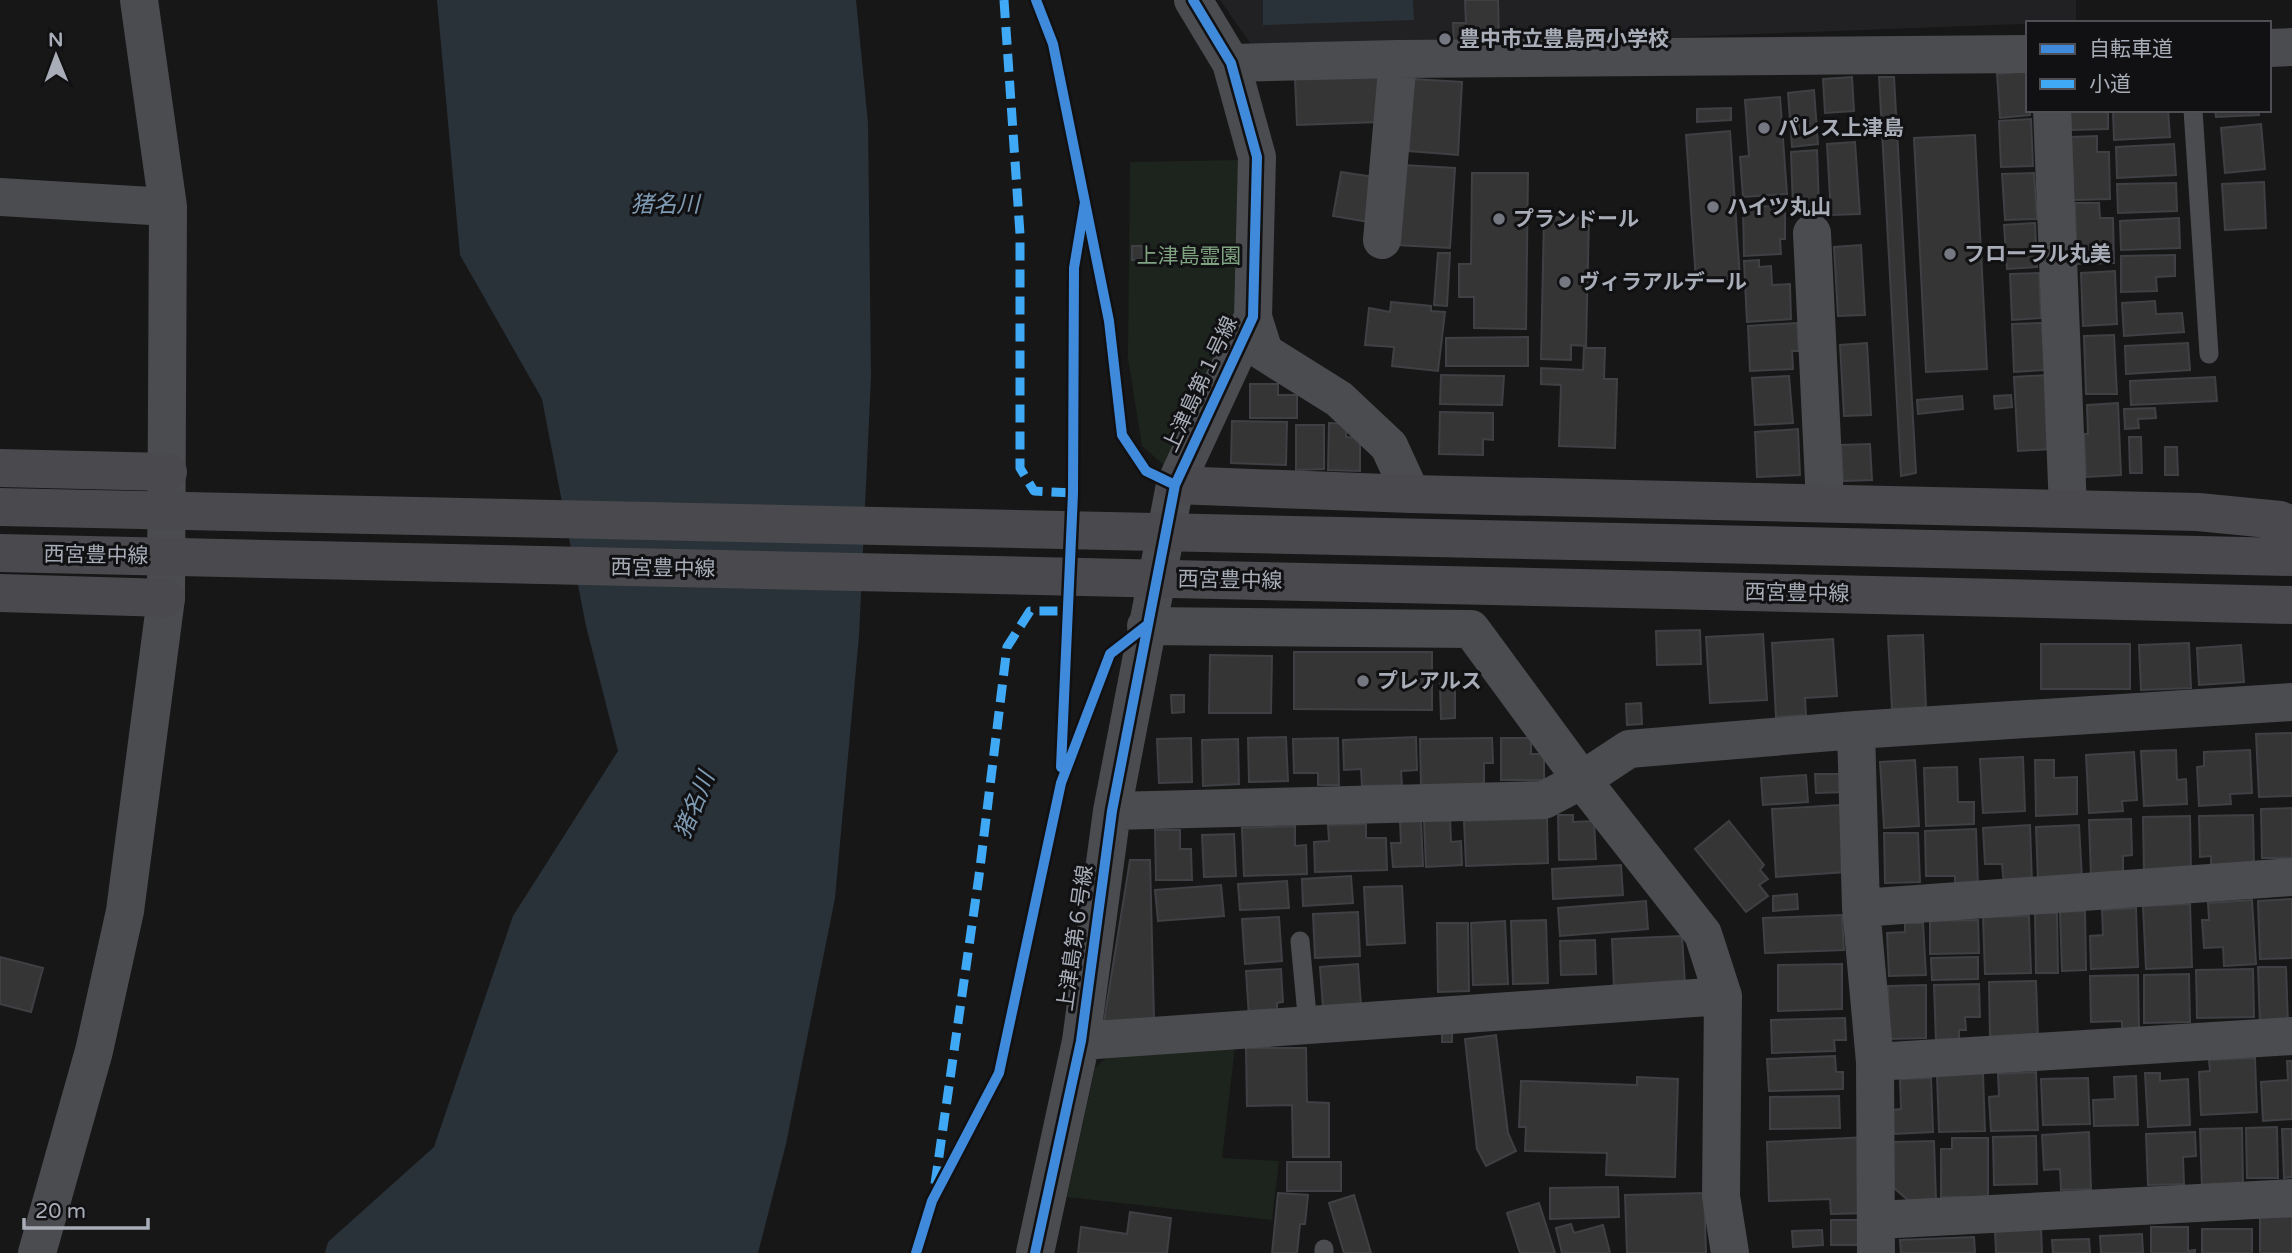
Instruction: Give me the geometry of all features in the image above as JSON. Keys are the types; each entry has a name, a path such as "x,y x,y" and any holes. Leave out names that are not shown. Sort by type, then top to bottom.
{"main road":[{"path":"0,468 168,472"},
{"path":"1175,485 1411,494 2198,512 2280,520 2292,525"},
{"path":"0,507 2292,557"},
{"name":"西宮豊中線","path":"0,553 2292,605"},
{"path":"0,593 166,598"}],"street":[{"path":"37,1253 94,1051 125,911 166,598 168,207 139,0"},
{"name":"上津島第１号線","path":"1146,626 1175,485 1253,317 1257,157 1231,63 1193,0"},
{"path":"2271,48 2292,47"},
{"path":"1231,63 1398,59 2026,54"},
{"path":"1382,240 1398,59"},
{"path":"2052,112 2068,509"},
{"path":"0,197 168,207"},
{"path":"1812,233 1825,503"},
{"path":"1253,317 1264,352 1339,399 1390,446 1411,494"},
{"path":"1146,626 1471,629 1582,780 1703,934 1723,996 1721,1196 1730,1253"},
{"name":"上津島第６号線","path":"1035,1253 1081,1041 1112,811 1146,626"},
{"path":"1112,811 1544,800 1629,750 1856,730 2292,702"},
{"path":"1856,730 1861,908 1875,1062 1877,1236 2292,1198"},
{"path":"1861,908 2292,877"},
{"path":"1081,1041 1723,996"},
{"path":"1875,1062 2292,1036"}],"lane":[{"path":"2193,112 2209,354"},
{"path":"1300,941 1308,1025"}],"shaded area":[{"name":"豊中市立豊島西小学校","path":"1220,0 2076,0 2076,21 1257,53"}],"green space":[{"name":"上津島霊園","path":"1242,160 1240,313 1164,465 1142,446 1128,358 1130,162"},
{"path":"1235,1047 1222,1158 1279,1161 1272,1220 1067,1197 1095,1068 1110,1055"}],"water":[{"name":"猪名川","path":"437,0 856,0 868,123 871,377 859,636 835,898 786,1144 758,1253 325,1253 328,1242 434,1147 513,916 618,751 586,626 542,399 460,255"},
{"path":"1263,0 1413,0 1414,20 1263,25"}],"building":[{"path":"1465,0 1498,0 1499,42 1454,44 1453,23 1466,23"},
{"path":"2026,71 2026,112 2030,112 2030,115 2000,118 1997,74"},
{"path":"1378,75 1379,122 1297,125 1295,79"},
{"path":"1852,77 1854,111 1825,113 1823,79"},
{"path":"1879,77 1894,77 1916,473 1901,476"},
{"path":"1413,79 1462,82 1458,155 1409,151"},
{"path":"1814,90 1818,144 1792,147 1788,93"},
{"name":"パレス上津島","path":"1780,97 1787,194 1743,197 1740,157 1749,156 1745,100"},
{"path":"1731,108 1731,120 1697,122 1697,109"},
{"path":"2070,112 2108,112 2108,129 2071,130"},
{"path":"2113,112 2168,112 2170,137 2114,140"},
{"path":"2215,112 2258,112 2259,115 2216,117"},
{"path":"2031,119 2033,166 2001,167 1999,121"},
{"path":"2261,124 2265,169 2225,173 2221,128"},
{"name":"ハイツ丸山","path":"1730,131 1740,278 1696,281 1686,135"},
{"name":"フローラル丸美","path":"1975,135 1987,369 1926,372 1914,138"},
{"path":"2097,136 2097,152 2109,152 2110,199 2073,200 2071,137"},
{"path":"1855,142 1860,214 1831,215 1827,144"},
{"path":"2174,144 2176,175 2117,178 2116,147"},
{"path":"1817,150 1819,207 1793,208 1791,152"},
{"path":"1402,165 1455,168 1450,248 1397,245"},
{"path":"1341,172 1375,177 1369,222 1333,216"},
{"name":"プランドール","path":"1472,173 1528,173 1526,329 1474,328 1474,297 1459,297 1459,264 1471,264"},
{"path":"2034,173 2037,219 2005,220 2002,174"},
{"path":"2264,182 2266,228 2225,230 2222,184"},
{"path":"2176,183 2177,211 2118,213 2117,184"},
{"path":"2075,203 2099,203 2100,218 2113,218 2114,263 2077,264"},
{"path":"1785,206 1785,239 1780,239 1781,254 1744,256 1743,207"},
{"name":"ヴィラアルデール","path":"1544,217 1589,218 1586,346 1571,345 1571,360 1541,359"},
{"path":"2179,218 2180,248 2121,250 2120,221"},
{"path":"2035,223 2037,267 2007,269 2004,225"},
{"path":"1861,245 1865,315 1838,316 1834,247"},
{"path":"1132,246 1142,246 1143,260 1132,260"},
{"path":"1438,253 1450,253 1447,306 1434,305"},
{"path":"2175,255 2175,276 2156,277 2157,291 2121,292 2121,256"},
{"path":"1759,260 1759,267 1771,266 1772,285 1790,284 1791,319 1747,322 1744,261"},
{"path":"2115,271 2117,324 2083,326 2081,273"},
{"path":"2039,273 2041,318 2012,320 2010,274"},
{"path":"2155,301 2156,314 2182,313 2184,332 2124,336 2122,303"},
{"path":"1391,302 1431,306 1431,311 1445,312 1438,371 1392,366 1394,347 1365,345 1369,308 1390,312"},
{"path":"1797,323 1799,351 1792,351 1793,369 1750,371 1748,326"},
{"path":"2042,323 2045,370 2014,372 2012,324"},
{"path":"2114,335 2117,394 2086,394 2084,336"},
{"path":"1528,337 1528,366 1446,366 1446,338"},
{"path":"1867,343 1871,415 1844,416 1840,345"},
{"path":"2188,343 2190,370 2126,374 2125,346"},
{"path":"1584,348 1605,348 1604,379 1617,379 1615,448 1559,446 1561,385 1541,384 1541,368 1583,370"},
{"path":"1441,375 1504,376 1502,405 1440,404"},
{"path":"2048,375 2051,449 2018,451 2014,377"},
{"path":"1789,376 1793,423 1755,425 1752,378"},
{"path":"2215,377 2217,401 2131,405 2130,381"},
{"path":"1250,384 1278,384 1278,395 1297,395 1297,418 1250,418"},
{"path":"2011,395 2012,407 1995,409 1994,396"},
{"path":"1962,396 1963,409 1918,414 1917,400"},
{"path":"2118,403 2121,475 2086,477 2084,434 2088,434 2087,405"},
{"path":"2155,408 2156,418 2138,419 2139,428 2125,429 2124,409"},
{"path":"1440,412 1493,413 1493,440 1483,439 1483,455 1439,454"},
{"path":"1232,421 1287,422 1286,465 1231,463"},
{"path":"1329,423 1347,424 1346,437 1360,438 1360,471 1328,470"},
{"path":"1296,425 1324,425 1324,469 1296,470"},
{"path":"1798,429 1800,475 1757,477 1755,432"},
{"path":"2129,437 2141,437 2142,473 2130,473"},
{"path":"1870,444 1872,480 1843,481 1841,445"},
{"path":"2165,447 2177,447 2178,475 2165,475"},
{"path":"1700,630 1701,664 1657,665 1656,631"},
{"path":"1763,634 1767,700 1710,703 1706,637"},
{"path":"1923,635 1926,708 1892,709 1888,636"},
{"path":"1833,639 1837,696 1805,698 1806,715 1776,717 1772,643"},
{"path":"2189,643 2191,688 2141,690 2139,645"},
{"path":"2041,644 2130,644 2130,689 2041,689"},
{"path":"2241,645 2244,682 2199,685 2197,648"},
{"name":"プレアルス","path":"1294,652 1432,652 1432,710 1294,709"},
{"path":"1210,655 1272,656 1271,713 1209,713"},
{"path":"1440,684 1455,684 1455,718 1441,719"},
{"path":"1171,695 1184,695 1184,712 1172,713"},
{"path":"1641,703 1642,724 1627,725 1626,704"},
{"path":"2292,733 2292,796 2259,797 2256,734"},
{"path":"1286,737 1288,781 1249,782 1248,738"},
{"path":"1416,737 1417,770 1401,771 1402,785 1362,786 1361,769 1344,770 1343,740"},
{"path":"1191,738 1192,782 1159,783 1157,739"},
{"path":"1338,738 1339,785 1318,785 1318,773 1294,773 1293,739"},
{"path":"1492,738 1493,763 1484,763 1484,785 1421,786 1420,739"},
{"path":"1501,738 1531,738 1531,754 1544,754 1544,780 1501,780"},
{"path":"1238,739 1239,784 1203,786 1202,740"},
{"path":"2176,750 2177,780 2186,779 2187,804 2144,806 2141,751"},
{"path":"2250,750 2252,793 2230,794 2231,804 2199,806 2197,767 2204,766 2204,752"},
{"path":"2134,752 2137,800 2122,801 2123,811 2089,813 2086,755"},
{"path":"2023,757 2025,811 1983,813 1980,759"},
{"path":"1915,760 1919,826 1884,828 1880,762"},
{"path":"2035,760 2054,760 2054,778 2077,777 2077,814 2036,816"},
{"path":"1957,767 1958,802 1974,802 1974,824 1926,826 1924,768"},
{"path":"1815,774 1847,774 1848,792 1816,793"},
{"path":"1806,775 1808,802 1763,805 1761,778"},
{"path":"1840,805 1846,872 1776,877 1772,809"},
{"path":"2292,808 2292,858 2262,858 2261,809"},
{"path":"1558,815 1573,815 1573,822 1594,821 1596,859 1559,860"},
{"path":"2253,815 2254,867 2211,867 2211,856 2200,857 2199,816"},
{"path":"2190,816 2191,872 2144,873 2143,817"},
{"path":"1450,818 1451,842 1461,841 1462,865 1426,867 1424,820"},
{"path":"1547,818 1548,863 1466,866 1464,821"},
{"path":"2131,819 2132,855 2123,856 2123,875 2091,876 2089,820"},
{"path":"1421,820 1423,866 1393,867 1391,843 1401,843 1400,821"},
{"path":"1729,821 1764,865 1760,870 1768,879 1759,885 1768,896 1746,912 1695,849"},
{"path":"1366,824 1366,838 1386,838 1387,870 1315,872 1314,842 1329,841 1328,825"},
{"path":"2030,825 2032,884 2004,885 2002,864 1985,864 1983,828"},
{"path":"2079,825 2082,878 2038,880 2036,827"},
{"path":"1295,826 1295,846 1306,845 1307,874 1244,876 1242,828"},
{"path":"1976,829 1978,885 1955,886 1955,876 1926,876 1925,831"},
{"path":"1155,830 1180,830 1180,849 1191,849 1192,880 1156,880"},
{"path":"1884,833 1918,833 1920,882 1885,883"},
{"path":"1234,834 1236,876 1204,877 1202,835"},
{"path":"1130,860 1150,860 1154,1020 1104,1021"},
{"path":"1621,865 1623,895 1553,899 1552,869"},
{"path":"1351,876 1353,903 1303,906 1302,879"},
{"path":"1287,881 1289,908 1240,910 1238,884"},
{"path":"1221,885 1224,916 1158,921 1155,890"},
{"path":"1402,886 1405,943 1367,945 1364,887"},
{"path":"1797,894 1798,909 1773,911 1773,896"},
{"path":"2292,899 2292,958 2260,959 2258,901"},
{"path":"2252,900 2256,964 2224,966 2223,947 2204,948 2202,920 2209,920 2208,903"},
{"path":"1646,901 1648,929 1560,936 1558,908"},
{"path":"2190,904 2192,967 2146,969 2143,906"},
{"path":"2136,908 2138,967 2091,969 2090,936 2103,935 2102,910"},
{"path":"2085,911 2086,970 2062,971 2060,912"},
{"path":"1358,912 1360,956 1315,958 1313,914"},
{"path":"2035,913 2057,913 2058,973 2036,973"},
{"path":"1842,915 1844,950 1765,953 1763,918"},
{"path":"2029,916 2031,973 1985,974 1983,917"},
{"path":"1279,917 1282,961 1245,964 1242,919"},
{"path":"1546,920 1548,983 1513,984 1511,921"},
{"path":"1978,920 1979,953 1930,954 1930,921"},
{"path":"1505,921 1508,984 1473,985 1471,923"},
{"path":"1437,923 1468,923 1469,991 1438,992"},
{"path":"1905,923 1923,923 1926,975 1889,976 1887,933 1905,932"},
{"path":"1682,936 1685,984 1614,989 1612,939"},
{"path":"1595,940 1596,974 1561,975 1560,941"},
{"path":"0,957 43,968 31,1012 0,1004"},
{"path":"1978,957 1978,979 1932,980 1931,958"},
{"path":"1358,964 1361,1005 1323,1008 1320,967"},
{"path":"1842,964 1842,1009 1778,1011 1778,965"},
{"path":"2258,967 2286,967 2288,1024 2260,1025"},
{"path":"1281,969 1283,1002 1277,1003 1277,1015 1249,1017 1246,971"},
{"path":"2253,969 2254,1017 2197,1018 2196,970"},
{"path":"2189,974 2190,1022 2144,1023 2144,975"},
{"path":"2138,975 2139,1030 2122,1030 2122,1021 2091,1022 2090,976"},
{"path":"2036,981 2038,1038 1990,1038 1989,982"},
{"path":"1979,984 1980,1017 1965,1017 1966,1030 1959,1030 1959,1042 1936,1042 1934,985"},
{"path":"1926,985 1926,1038 1889,1039 1888,986"},
{"path":"1845,1018 1846,1040 1834,1040 1835,1051 1772,1053 1771,1020"},
{"path":"1442,1033 1452,1033 1452,1042 1442,1042"},
{"path":"1496,1035 1508,1133 1516,1151 1486,1166 1477,1149 1465,1039"},
{"path":"1246,1048 1306,1048 1307,1102 1329,1103 1329,1157 1293,1157 1292,1105 1247,1106"},
{"path":"1835,1056 1836,1072 1843,1072 1843,1089 1769,1091 1767,1059"},
{"path":"2255,1058 2257,1112 2201,1115 2199,1072 2210,1071 2209,1060"},
{"path":"2287,1061 2292,1061 2292,1119 2263,1121 2261,1082 2288,1080"},
{"path":"2036,1072 2038,1130 1991,1131 1989,1097 1999,1096 1998,1074"},
{"path":"1983,1073 1985,1131 1939,1132 1937,1075"},
{"path":"2145,1073 2160,1073 2160,1081 2188,1079 2190,1125 2148,1127"},
{"path":"2136,1076 2138,1125 2094,1126 2093,1100 2115,1099 2114,1077"},
{"path":"1637,1077 1678,1079 1675,1177 1606,1175 1607,1153 1525,1151 1526,1127 1519,1127 1521,1081 1637,1085"},
{"path":"1931,1078 1933,1132 1894,1134 1892,1110 1901,1109 1900,1079"},
{"path":"2088,1078 2090,1124 2043,1125 2041,1079"},
{"path":"1839,1096 1840,1128 1770,1129 1770,1097"},
{"path":"2277,1127 2278,1178 2247,1178 2246,1128"},
{"path":"2242,1128 2243,1187 2202,1189 2200,1129"},
{"path":"2282,1129 2292,1129 2292,1177 2284,1178"},
{"path":"2089,1132 2091,1189 2061,1190 2060,1169 2044,1170 2042,1135"},
{"path":"2195,1132 2196,1156 2183,1157 2184,1184 2148,1185 2146,1134"},
{"path":"2036,1136 2037,1184 1994,1185 1993,1137"},
{"path":"1867,1137 1870,1213 1831,1214 1830,1199 1769,1201 1767,1142"},
{"path":"1952,1138 1988,1138 1988,1197 1941,1197 1941,1149 1952,1149"},
{"path":"1934,1141 1936,1200 1909,1201 1894,1188 1893,1142"},
{"path":"1287,1162 1341,1162 1341,1191 1287,1191"},
{"path":"1618,1187 1619,1217 1550,1219 1550,1188"},
{"path":"1278,1193 1308,1195 1305,1224 1300,1224 1297,1253 1272,1253"},
{"path":"1704,1193 1706,1253 1627,1253 1625,1195"},
{"path":"1354,1195 1371,1253 1344,1253 1329,1203"},
{"path":"1539,1203 1555,1253 1520,1253 1507,1213"},
{"path":"1130,1212 1171,1218 1167,1253 1078,1253 1081,1227 1127,1234"},
{"path":"2260,1217 2292,1217 2292,1253 2260,1253"},
{"path":"1831,1220 1868,1220 1868,1245 1831,1245"},
{"path":"1571,1224 1574,1233 1603,1225 1610,1253 1562,1253 1556,1228"},
{"path":"2151,1227 2188,1227 2188,1251 2195,1250 2195,1253 2151,1253"},
{"path":"2041,1228 2042,1253 1996,1253 1995,1229"},
{"path":"2202,1229 2252,1229 2252,1253 2202,1253"},
{"path":"1822,1230 1823,1245 1793,1247 1792,1231"},
{"path":"2142,1234 2143,1253 2101,1253 2100,1236"},
{"path":"1974,1237 1975,1253 1901,1253 1900,1240"},
{"path":"2089,1239 2090,1253 2053,1253 2052,1240"}],"marked path":[{"path":"1004,0 1020,234 1020,468 1034,491 1073,493"},
{"path":"935,1184 979,876 1007,647 1030,611 1066,611"}],"cycle path":[{"path":"1036,0 1053,44 1109,321 1122,435 1146,471 1175,485"},
{"path":"1035,1253 1081,1041 1112,811 1175,485 1253,317 1257,157 1231,63 1193,0"},
{"path":"1061,767 1073,493 1074,268 1085,202"},
{"path":"916,1253 932,1201 999,1073 1061,783 1110,654 1146,626"}],"place":[{"name":"豊中市立豊島西小学校","path":"1445,39"},
{"name":"パレス上津島","path":"1764,128"},
{"name":"ハイツ丸山","path":"1713,207"},
{"name":"プランドール","path":"1499,219"},
{"name":"フローラル丸美","path":"1950,254"},
{"name":"ヴィラアルデール","path":"1565,282"},
{"name":"プレアルス","path":"1363,681"}]}
